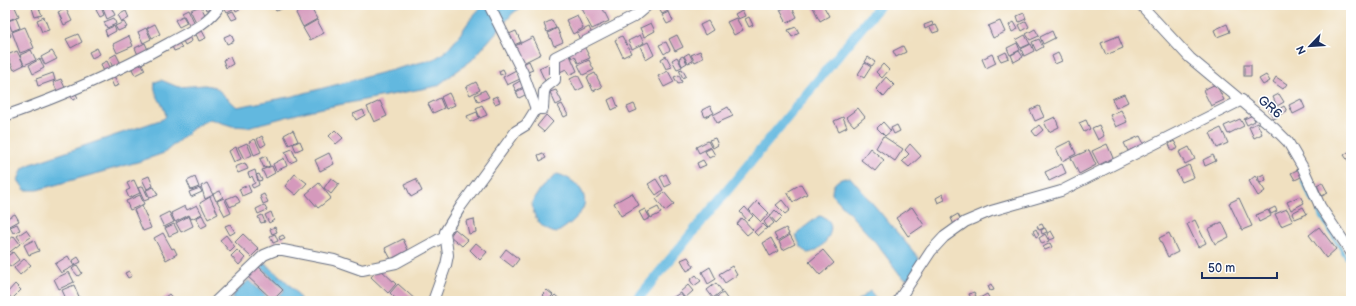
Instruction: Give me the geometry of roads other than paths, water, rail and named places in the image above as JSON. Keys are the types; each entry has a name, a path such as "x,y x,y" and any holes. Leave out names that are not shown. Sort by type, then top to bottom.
{"street":[{"path":"5,116 56,98 149,54 197,28 216,11 220,5"},
{"path":"489,5 523,73 536,109"},
{"path":"536,109 543,109 544,92 546,87 555,80 554,60 558,54 635,16 648,5"},
{"name":"GR6","path":"1141,5 1190,58 1242,100 1288,142 1302,166 1320,206 1351,252"},
{"path":"898,301 931,251 944,237 965,222 986,213 1061,191 1242,100"},
{"path":"433,301 446,266 448,255 445,232 461,206 516,131 526,125 536,109"},
{"path":"216,301 264,255 276,250 334,260 362,270 396,263 445,236"}],"water":[{"path":"484,5 523,5 512,14 472,60 437,86 312,110 248,127 232,126 210,119 196,126 164,153 141,161 37,190 25,190 18,180 23,168 31,164 163,119 166,116 165,111 155,91 155,82 161,80 178,87 205,85 215,87 237,107 293,96 434,59 450,47 471,19"},
{"path":"557,174 574,182 582,192 584,204 577,217 556,233 546,229 538,222 534,213 532,202 541,188"},
{"path":"850,177 918,257 919,264 909,278 906,279 901,276 876,243 832,194 833,187 836,182"},
{"path":"819,216 826,219 830,223 831,229 829,236 820,248 813,252 807,253 801,247 796,236 798,232"},
{"path":"264,264 291,286 301,301 273,301 284,291 284,289 261,267"},
{"path":"249,280 271,301 231,301 234,294"},
{"path":"870,291 878,301 857,301"}],"waterway":[{"path":"636,301 880,5"},
{"path":"1302,182 1314,204"},
{"path":"1318,212 1351,266"}]}
